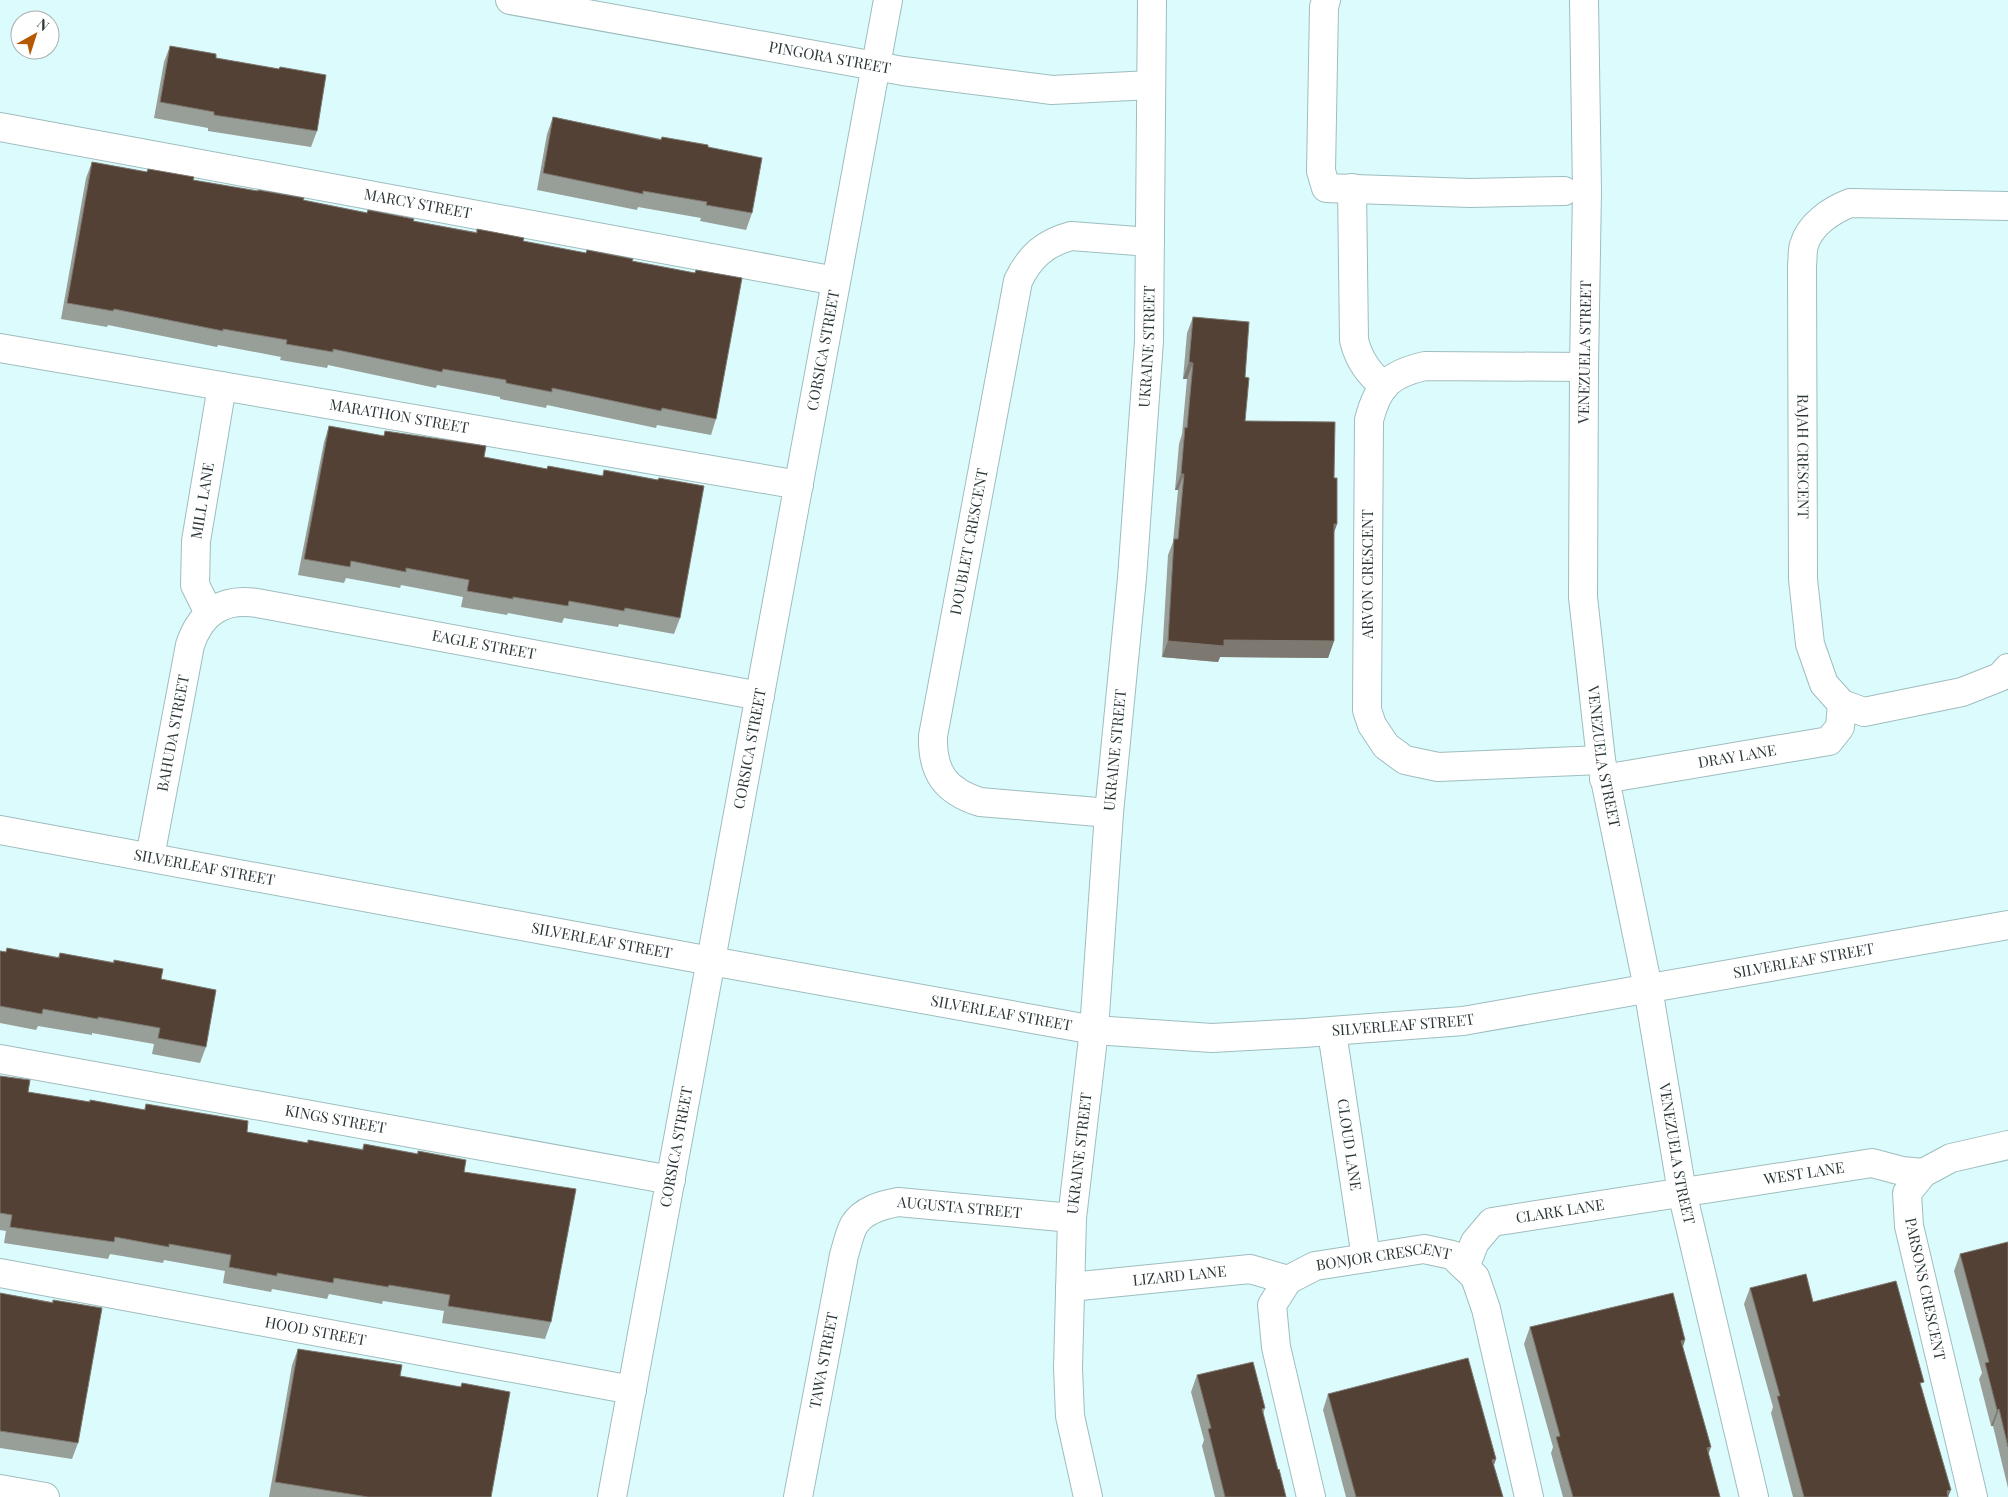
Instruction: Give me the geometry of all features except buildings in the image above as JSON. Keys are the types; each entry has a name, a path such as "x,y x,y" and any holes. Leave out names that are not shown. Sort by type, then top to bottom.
{"street":[{"name":"PINGORA STREET","path":"510,0 876,67 1052,90 1151,85"},
{"name":"CORSICA STREET","path":"612,1497 888,0"},
{"name":"UKRAINE STREET","path":"1088,1497 1070,1416 1068,1368 1072,1218 1094,1030 1109,813 1132,578 1149,341 1152,0"},
{"path":"1326,0 1324,7 1321,170 1326,188 1470,193 1564,191"},
{"name":"VENEZUELA STREET","path":"1584,0 1587,191 1584,366 1584,597 1602,770 1648,988 1682,1192 1754,1497"},
{"name":"MARCY STREET","path":"0,127 836,281"},
{"path":"1352,188 1354,340 1358,355 1368,372 1384,387"},
{"name":"RAJAH CRESCENT","path":"2008,206 1850,203 1833,210 1816,225 1804,245 1802,265 1803,579 1810,644 1824,684 1842,704 1864,712 1962,692 2000,677 2008,668"},
{"name":"DOUBLET CRESCENT","path":"1109,813 980,802 965,797 952,789 941,777 935,764 932,736 1018,281 1025,266 1035,253 1059,239 1071,236 1150,242"},
{"name":"MARATHON STREET","path":"0,348 799,485"},
{"name":"ARVON CRESCENT","path":"1584,366 1425,366 1406,370 1393,376 1374,400 1369,420 1367,710 1372,725 1386,746 1405,760 1438,767 1602,770"},
{"name":"MILL LANE","path":"209,613 195,585 196,556 222,386"},
{"name":"EAGLE STREET","path":"209,613 232,602 245,602 760,696"},
{"name":"BAHUDA STREET","path":"150,857 190,645 200,622 209,613"},
{"name":"DRAY LANE","path":"1602,770 1829,741 1840,727 1842,704"},
{"name":"SILVERLEAF STREET","path":"0,830 1094,1030 1212,1038 1332,1032 1463,1020 2008,924"},
{"name":"CLOUD LANE","path":"1332,1032 1366,1258"},
{"name":"KINGS STREET","path":"0,1059 670,1180"},
{"name":"PARSONS CRESCENT","path":"1973,1497 1909,1226 1907,1193 1924,1173 1951,1158 2008,1145"},
{"name":"WEST LANE","path":"1682,1192 1872,1163 1902,1171 1924,1173"},
{"name":"CLARK LANE","path":"1464,1267 1475,1242 1492,1222 1682,1192"},
{"name":"AUGUSTA STREET","path":"854,1225 879,1206 898,1202 1072,1218"},
{"name":"TAWA STREET","path":"798,1497 844,1255 854,1225"},
{"name":"BONJOR CRESCENT","path":"1311,1497 1276,1347 1272,1305 1288,1280 1315,1266 1424,1249 1452,1255 1475,1277 1486,1309 1529,1497"},
{"name":"LIZARD LANE","path":"1070,1288 1250,1269 1288,1280"},
{"name":"HOOD STREET","path":"0,1273 632,1390"},
{"path":"0,1489 45,1497"}]}
